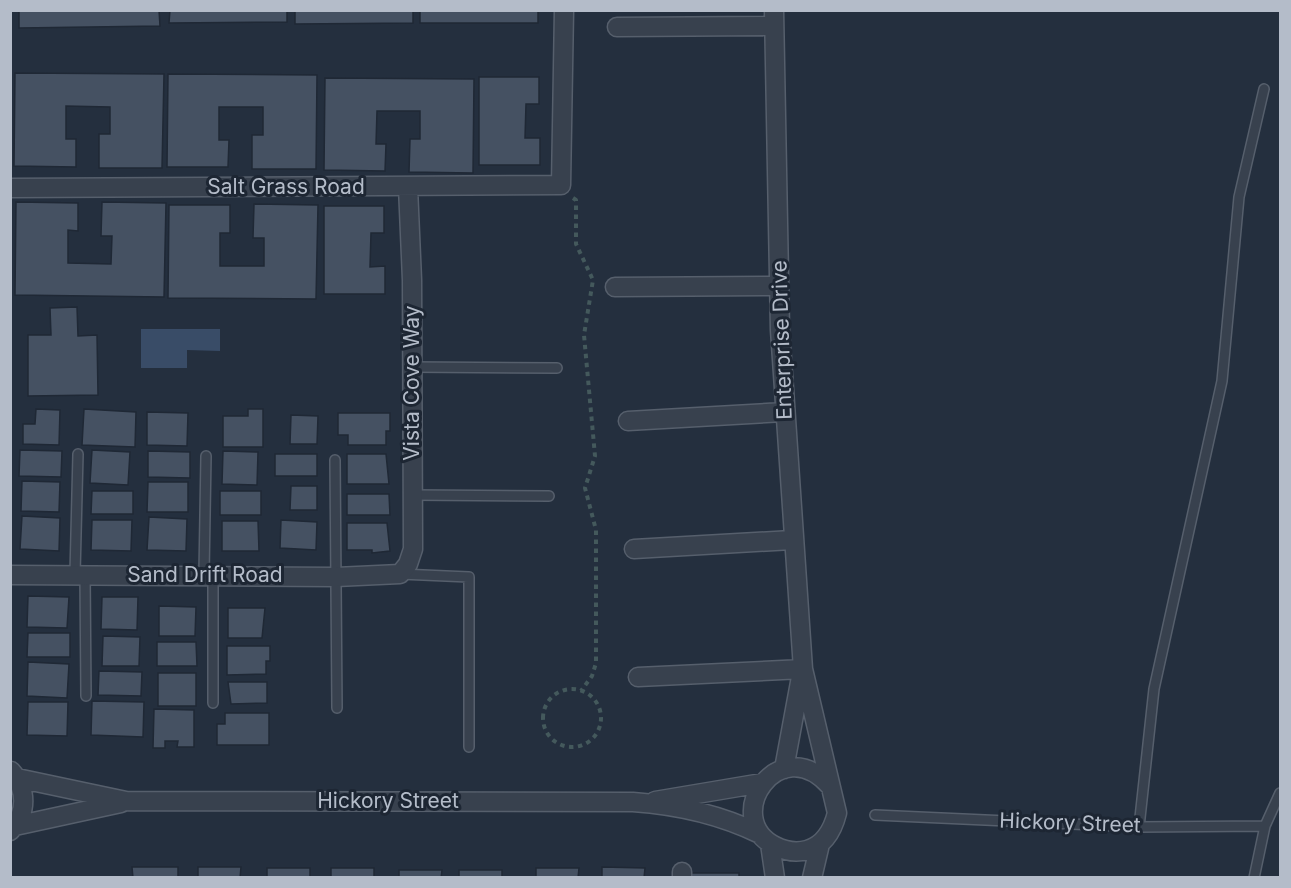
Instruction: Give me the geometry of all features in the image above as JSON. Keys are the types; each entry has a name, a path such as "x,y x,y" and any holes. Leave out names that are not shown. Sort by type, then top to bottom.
{"street":[{"path":"561,185 564,10"},
{"path":"617,27 774,18"},
{"name":"Enterprise Drive","path":"774,18 779,286 784,412 802,669"},
{"name":"Salt Grass Road","path":"10,188 561,185"},
{"name":"Vista Cove Way","path":"399,574 408,564 413,549 408,187"},
{"path":"615,287 779,286"},
{"path":"628,421 784,412"},
{"path":"634,549 792,540"},
{"name":"Sand Drift Road","path":"10,575 336,577 399,574"},
{"path":"638,677 802,669"},
{"path":"784,769 802,669"},
{"path":"802,669 830,786 836,799 837,813 834,825 820,844 812,878"},
{"path":"775,878 765,839 754,821 753,807 762,783 784,769 796,767 822,776 830,786"},
{"path":"13,829 24,804 22,790 14,774"},
{"name":"Hickory Street","path":"14,774 129,801 644,803 762,783"},
{"name":"Hickory Street","path":"13,829 129,801"},
{"name":"Hickory Street","path":"644,803 735,822 765,839"},
{"path":"765,839 783,850 797,852 820,844"}],"lane":[{"path":"1139,827 1154,689 1222,381 1239,196 1264,89"},
{"path":"412,367 557,368"},
{"path":"78,454 80,574 86,696"},
{"path":"206,456 213,703"},
{"path":"335,460 337,708"},
{"path":"413,495 549,496"},
{"path":"399,574 470,577 469,747"},
{"path":"1254,878 1265,826 1281,793"},
{"name":"Hickory Street","path":"875,815 1139,827 1265,826"}],"path":[{"path":"561,185 576,200 576,244 593,280 584,335 595,456 585,488 596,530 596,663 592,676 581,691"},
{"path":"571,689 581,691 595,702 600,720 598,729 593,737 578,746 559,744 546,731 543,712 553,696 571,689"}],"water":[{"path":"141,329 220,329 220,351 187,350 187,368 141,368"}],"building":[{"path":"19,10 159,10 160,26 19,28"},
{"path":"170,10 287,10 287,22 169,23"},
{"path":"295,10 413,10 413,23 295,24"},
{"path":"420,10 538,10 538,23 420,23"},
{"path":"15,73 164,74 162,168 99,168 99,134 110,134 110,107 66,106 66,139 76,139 76,167 14,166"},
{"path":"168,74 317,75 316,169 252,169 252,135 263,135 263,107 219,107 219,140 229,140 228,167 167,167"},
{"path":"479,77 539,77 539,104 526,104 525,138 540,138 540,165 479,165"},
{"path":"325,78 474,79 473,173 409,172 410,139 420,139 420,111 377,111 376,144 386,144 385,171 324,170"},
{"path":"16,202 78,203 78,231 68,230 68,263 111,264 112,236 101,236 102,202 166,203 164,297 15,295"},
{"path":"254,204 318,205 316,299 168,298 169,205 230,205 230,233 220,233 220,266 264,266 264,238 253,238"},
{"path":"324,206 384,206 384,233 371,233 370,267 385,266 385,294 324,294"},
{"path":"77,307 78,336 97,335 98,395 28,396 28,335 51,335 50,308"},
{"path":"36,409 60,410 59,445 23,444 23,424 35,424"},
{"path":"84,409 136,412 135,447 82,445"},
{"path":"248,409 263,409 263,447 223,447 223,416 248,416"},
{"path":"147,412 188,413 187,446 147,445"},
{"path":"338,413 390,413 390,431 386,431 386,445 348,445 348,435 338,435"},
{"path":"291,415 318,416 317,444 290,444"},
{"path":"20,450 62,451 61,477 19,476"},
{"path":"92,450 130,452 128,485 90,483"},
{"path":"148,451 190,452 190,478 148,477"},
{"path":"223,451 258,452 257,485 222,484"},
{"path":"275,454 317,454 317,476 275,476"},
{"path":"347,454 386,454 389,484 347,484"},
{"path":"22,481 60,482 59,512 21,511"},
{"path":"148,482 188,482 188,512 147,512"},
{"path":"291,486 317,486 317,510 290,510"},
{"path":"92,491 133,491 133,514 91,514"},
{"path":"220,491 261,491 261,515 220,515"},
{"path":"347,494 389,494 390,515 347,515"},
{"path":"22,516 60,518 59,551 20,549"},
{"path":"149,517 187,519 186,551 147,550"},
{"path":"92,520 132,520 131,551 91,550"},
{"path":"281,520 317,522 316,550 280,548"},
{"path":"222,521 258,521 259,551 222,551"},
{"path":"347,523 387,523 390,551 372,553 372,550 347,550"},
{"path":"28,596 69,597 67,628 27,627"},
{"path":"102,597 138,597 137,630 101,629"},
{"path":"159,606 196,607 195,636 159,636"},
{"path":"228,608 265,608 262,638 228,638"},
{"path":"28,633 70,633 70,657 27,657"},
{"path":"103,636 140,637 139,666 102,666"},
{"path":"157,642 196,642 197,666 157,666"},
{"path":"227,646 270,646 270,661 266,661 266,674 227,675"},
{"path":"28,662 69,664 67,698 27,696"},
{"path":"99,671 142,672 141,696 98,695"},
{"path":"158,673 196,673 196,706 158,706"},
{"path":"228,682 267,682 267,703 231,704"},
{"path":"92,701 144,702 143,737 91,735"},
{"path":"28,702 68,702 67,736 27,735"},
{"path":"154,709 194,710 194,747 177,747 178,741 165,741 165,748 153,748"},
{"path":"225,713 269,713 269,745 217,745 217,724 225,724"},
{"path":"132,867 178,867 178,878 133,878"},
{"path":"198,867 241,867 240,878 198,878"},
{"path":"602,867 645,868 644,878 602,878"},
{"path":"267,868 310,868 310,878 267,878"},
{"path":"331,868 374,868 374,878 331,878"},
{"path":"536,868 579,868 578,878 536,878"},
{"path":"399,870 442,870 441,878 399,878"},
{"path":"459,870 502,870 502,878 459,878"},
{"path":"691,873 739,873 739,878 691,878"}]}
